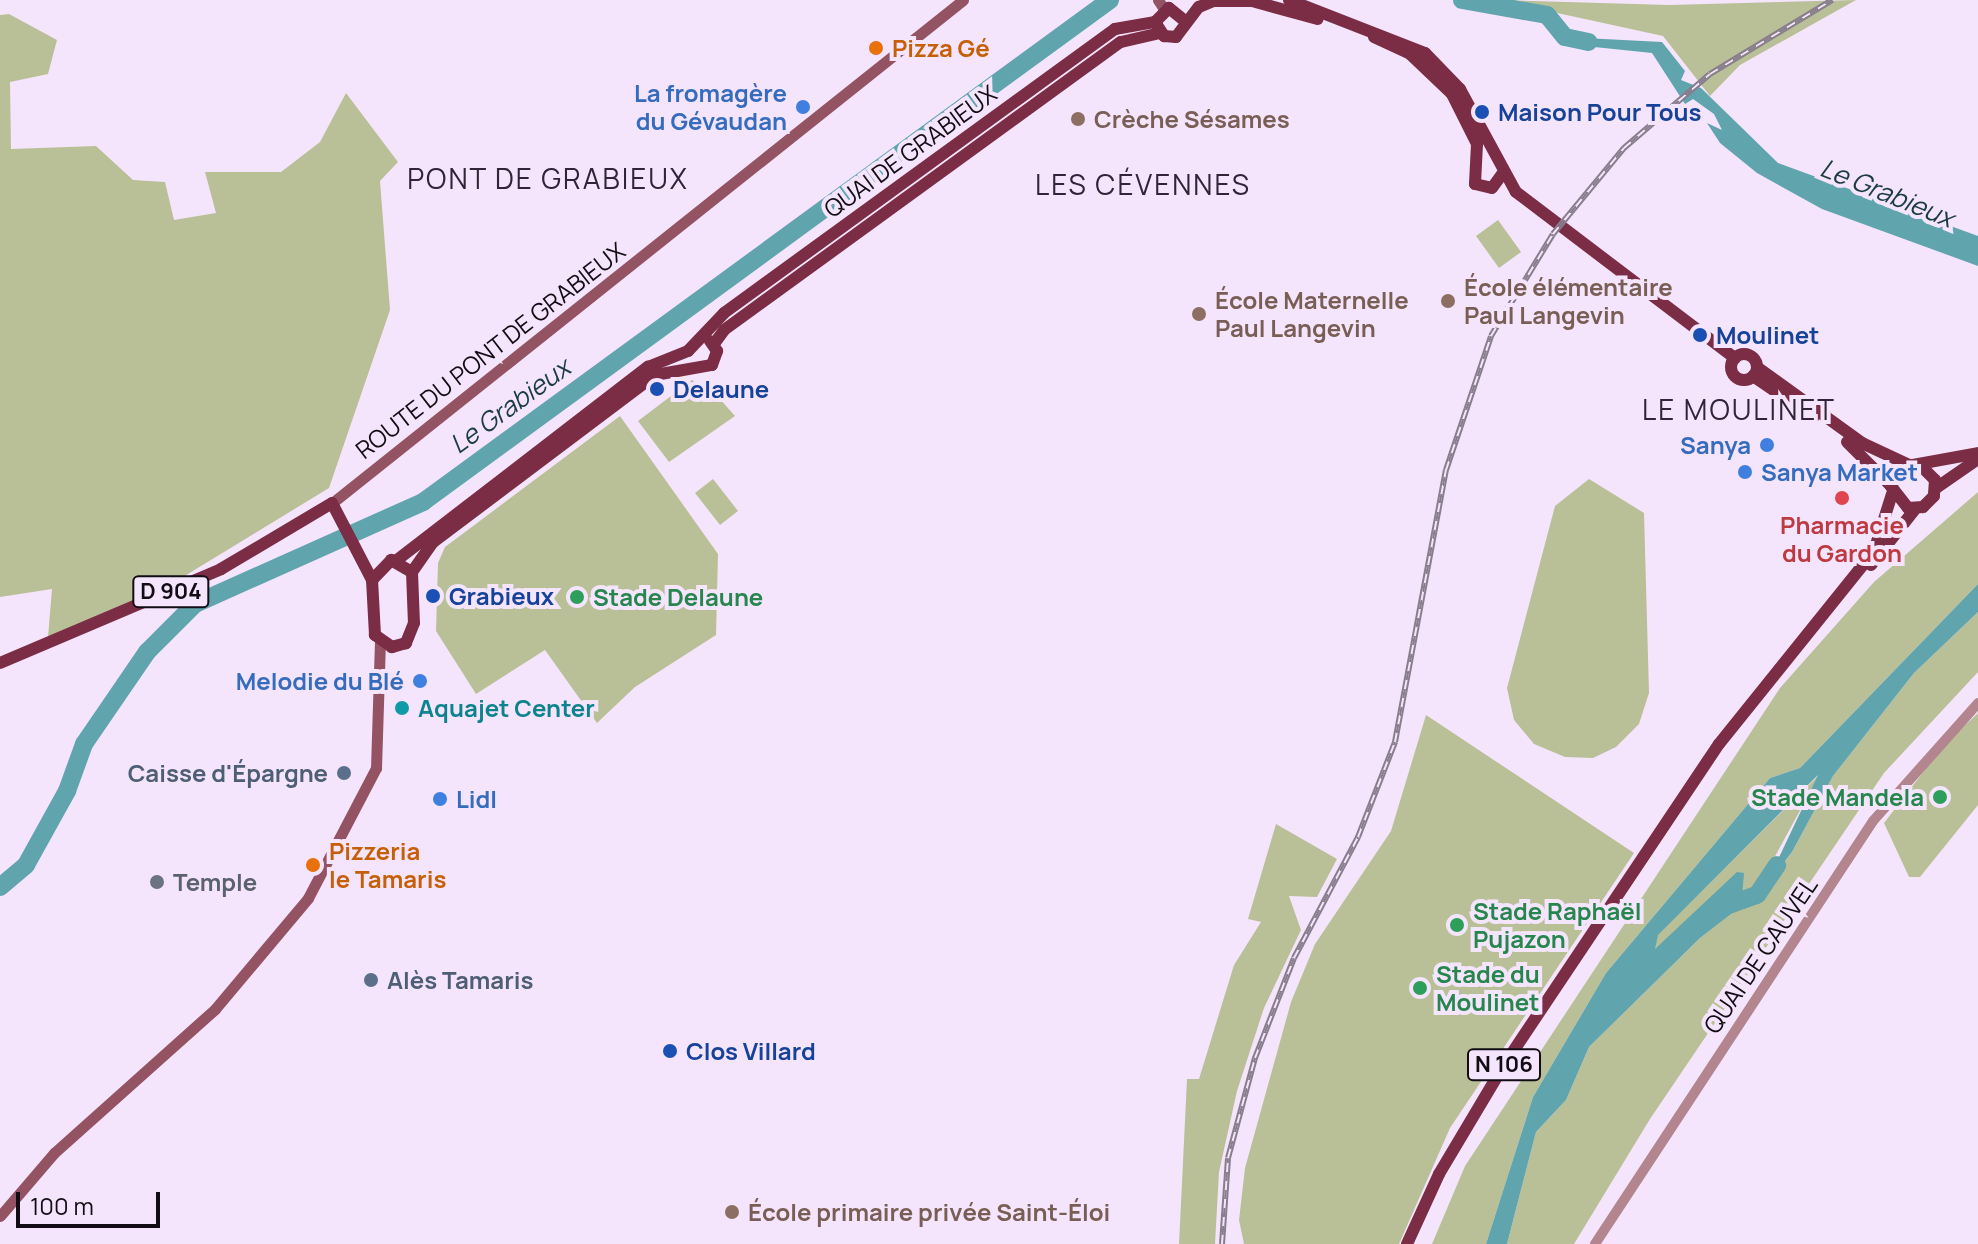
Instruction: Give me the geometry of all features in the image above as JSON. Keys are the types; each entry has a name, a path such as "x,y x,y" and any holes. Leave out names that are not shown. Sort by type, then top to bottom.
{"main road":[{"name":"ROUTE DU PONT DE GRABIEUX","path":"0,663 221,569 332,503 963,0"},
{"path":"1182,16 1191,0"},
{"path":"1289,0 1425,53 1460,89 1493,159 1499,180 1735,358 1750,355 1755,372 1858,450 1892,490 1915,509 1929,502 1936,488 1978,456"},
{"path":"1182,16 1204,3 1252,1 1399,48 1452,94 1477,144 1475,184 1499,180"},
{"path":"1157,28 1161,5 1182,16"},
{"name":"QUAI DE GRABIEUX","path":"397,560 648,367 708,342 1121,42 1157,28 1176,37 1182,16"},
{"path":"1476,161 1493,159"},
{"name":"QUAI DE GRABIEUX","path":"412,572 432,543 655,375 692,365 712,365 708,342"},
{"path":"688,351 692,365"},
{"path":"1735,358 1734,376 1755,372 1862,443 1915,465 1936,488"},
{"path":"1892,490 1896,472 1915,465 1978,456"},
{"name":"N 106","path":"1407,1244 1439,1174 1504,1065 1749,700 1883,536 1892,490"},
{"path":"0,1216 54,1153 215,1009 308,898 376,768 380,662 386,645 365,556 332,503"},
{"name":"N 106","path":"1836,597 1877,559 1915,509"},
{"path":"365,556 383,563 397,560 412,572 413,635 386,645"},
{"path":"372,580 383,563"}],"street":[{"path":"943,15 954,0"},
{"name":"QUAI DE CAUVEL","path":"1595,1244 1873,821 1978,703"}],"green space":[{"path":"1497,0 1669,5 1856,0 1740,65 1710,96 1663,36"},
{"path":"9,14 57,40 48,74 10,82 11,149 96,146 133,180 165,182 174,220 216,213 205,172 281,172 320,142 346,93 398,162 380,181 390,310 329,488 165,588 48,637 52,589 0,597 0,15"},
{"path":"1498,220 1521,252 1499,268 1476,236"},
{"path":"692,380 711,389 735,416 669,462 638,421"},
{"name":"Stade Delaune","path":"620,416 718,554 716,635 635,687 597,723 545,650 476,694 436,631 438,563 445,547"},
{"path":"713,479 738,511 720,525 695,493"},
{"path":"1589,479 1644,513 1649,693 1639,724 1616,747 1593,758 1565,757 1534,744 1514,720 1507,688 1555,506"},
{"path":"1978,492 1978,584 1800,768 1770,778 1606,973 1533,1097 1486,1244 1432,1244 1465,1166 1780,688 1874,582"},
{"path":"1978,612 1978,672 1884,773 1650,1119 1574,1244 1507,1244 1536,1132 1566,1100 1589,1047 1700,938 1748,900 1683,925 1654,950 1657,935 1820,774 1773,860 1768,883 1792,852 1833,776 1914,673"},
{"name":"Stade Mandela","path":"1978,713 1978,805 1920,877 1909,877 1884,823 1944,745"},
{"name":"Stade du Moulinet","path":"1426,715 1634,853 1450,1128 1399,1244 1244,1244 1239,1220 1245,1168 1291,1002 1315,944 1391,831"},
{"path":"1276,824 1337,859 1317,897 1289,896 1301,930 1264,1008 1237,1091 1219,1172 1215,1244 1179,1244 1187,1079 1199,1079 1234,965 1261,922 1248,919"}],"water":[{"path":"1565,37 1662,42 1685,71 1681,80 1701,88 1778,163 1978,236 1978,266 1822,209 1757,173 1720,143 1707,123 1722,130 1714,114 1693,99 1685,104 1652,53 1575,45"},
{"path":"1978,584 1978,612 1914,673 1833,776 1792,852 1766,885 1818,775 1658,935 1655,949 1737,872 1744,873 1742,897 1749,900 1700,938 1589,1047 1566,1100 1536,1132 1507,1244 1486,1244 1533,1097 1606,973 1770,778 1800,768"}],"waterway":[{"name":"Le Grabieux","path":"0,887 26,865 67,791 84,744 147,652 195,604 423,502 1110,0"},
{"name":"Le Grabieux","path":"1462,0 1547,15 1565,37 1588,42"},
{"path":"1726,906 1757,895 1777,865"}],"railway":[{"path":"1222,1244 1228,1158 1255,1058 1294,958 1358,837 1395,742 1446,470 1491,336 1553,234 1624,148 1710,74 1832,0"}],"place":[{"name":"Pizza Gé","path":"876,48"},
{"name":"La fromagère du Gévaudan","path":"803,107"},
{"name":"Maison Pour Tous","path":"1482,112"},
{"name":"Crèche Sésames","path":"1078,119"},
{"name":"École élémentaire Paul Langevin","path":"1448,301"},
{"name":"École Maternelle Paul Langevin","path":"1199,314"},
{"name":"Moulinet","path":"1700,335"},
{"name":"Delaune","path":"657,389"},
{"name":"Sanya","path":"1767,445"},
{"name":"Sanya Market","path":"1745,472"},
{"name":"Pharmacie du Gardon","path":"1842,498"},
{"name":"Grabieux","path":"433,596"},
{"name":"Stade Delaune","path":"577,597"},
{"name":"Melodie du Blé","path":"420,681"},
{"name":"Aquajet Center","path":"402,708"},
{"name":"Caisse d'Épargne","path":"344,773"},
{"name":"Stade Mandela","path":"1940,797"},
{"name":"Lidl","path":"440,799"},
{"name":"Pizzeria le Tamaris","path":"313,865"},
{"name":"Temple","path":"157,882"},
{"name":"Stade Raphaël Pujazon","path":"1457,925"},
{"name":"Alès Tamaris","path":"371,980"},
{"name":"Stade du Moulinet","path":"1420,988"},
{"name":"Clos Villard","path":"670,1051"},
{"name":"École primaire privée Saint-Éloi","path":"732,1212"}],"district":[{"name":"PONT DE GRABIEUX","path":"548,178"},
{"name":"LES CÉVENNES","path":"1143,184"},
{"name":"LE MOULINET","path":"1739,409"}]}
